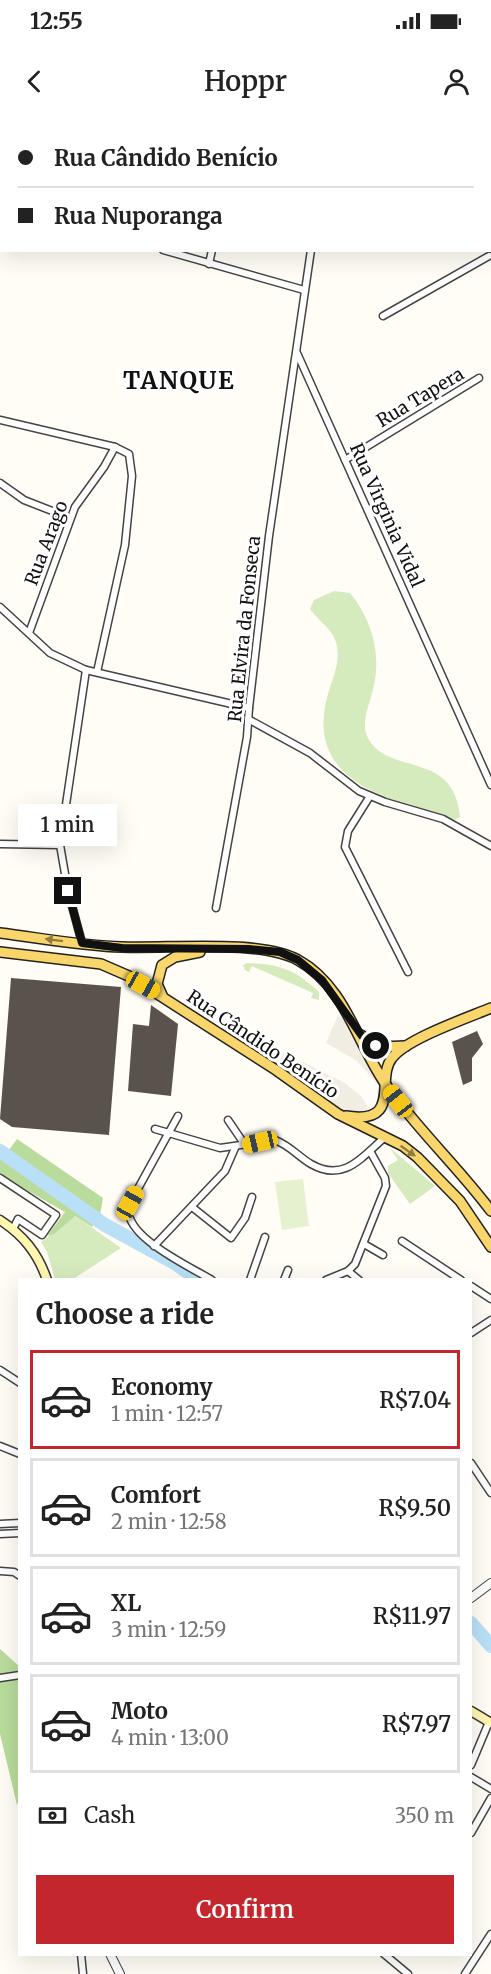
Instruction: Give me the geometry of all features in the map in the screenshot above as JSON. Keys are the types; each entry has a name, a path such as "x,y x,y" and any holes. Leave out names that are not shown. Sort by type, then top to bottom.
{"main road":[{"path":"0,933 122,948 267,950 298,960 322,980 339,1002 387,1087 491,1211"},
{"path":"164,997 159,990 157,980 159,969 167,960 223,948"},
{"name":"Rua Cândido Benício","path":"0,952 101,964 125,973 276,1070 338,1114 385,1137 417,1157 460,1201 491,1247"},
{"path":"338,1114 360,1117 374,1113 382,1105 387,1087 389,1062 406,1046 491,1008"},
{"path":"355,1028 376,1046 406,1046"},
{"path":"0,1220 31,1247 46,1278"},
{"path":"472,1712 490,1722"}],"street":[{"path":"170,252 303,290"},
{"path":"209,264 212,252"},
{"path":"296,352 303,290 311,252"},
{"path":"383,316 488,255"},
{"name":"Rua Virginia Vidal","path":"296,352 491,785"},
{"name":"Rua Elvira da Fonseca","path":"216,908 244,760 269,536 296,352"},
{"name":"Rua Tapera","path":"345,460 479,378"},
{"path":"0,420 115,447 129,454 131,463 129,513 119,577 97,672"},
{"name":"Rua Arago","path":"29,633 80,497 104,467 115,447"},
{"path":"0,483 24,500 70,519"},
{"path":"0,607 50,653 86,670 249,708"},
{"path":"82,943 68,891 60,845 86,670"},
{"path":"248,719 310,753 370,796 443,819 491,846"},
{"path":"370,796 348,831 345,847 408,972"},
{"path":"0,844 60,845"},
{"path":"178,1116 128,1208 129,1218 154,1246 209,1278"},
{"path":"228,1120 245,1145"},
{"path":"155,1129 220,1149 275,1140 311,1164 332,1170 348,1169 385,1137"},
{"path":"154,1246 225,1171 235,1148"},
{"path":"331,1278 348,1271 355,1264 386,1186 386,1178 370,1151"},
{"path":"0,1178 56,1215 41,1235 18,1220 13,1229"},
{"path":"192,1207 231,1238 245,1218 252,1197"},
{"path":"251,1278 265,1237"},
{"path":"402,1241 458,1278"},
{"path":"364,1244 383,1255"},
{"path":"285,1278 288,1270"},
{"path":"348,1271 357,1278"},
{"path":"472,1287 491,1299"},
{"path":"472,1332 491,1320"},
{"path":"0,1370 18,1382"},
{"path":"0,1446 18,1453"},
{"path":"472,1464 491,1493"},
{"path":"0,1524 18,1523"},
{"path":"0,1534 18,1533"},
{"path":"0,1571 18,1573"},
{"path":"472,1597 491,1583"},
{"path":"0,1678 18,1675"},
{"path":"472,1763 490,1722"},
{"path":"472,1778 491,1789"},
{"path":"472,1831 491,1798"},
{"path":"465,1974 491,1934"},
{"path":"81,1956 83,1974"},
{"path":"111,1956 120,1974"},
{"path":"386,1956 408,1974"}],"green space":[{"path":"334,591 350,593 358,603 373,638 376,663 373,689 365,720 368,738 378,750 390,757 434,772 446,781 455,796 460,817 455,820 405,805 358,783 340,768 328,749 323,724 328,694 337,666 337,644 332,633 310,609 314,600"},
{"path":"247,963 269,965 295,973 319,992 319,1000 311,998 313,993 252,966 249,972 245,970 243,965"},
{"path":"17,1139 103,1198 100,1215 92,1227 75,1216 54,1234 47,1236 65,1212 0,1175 0,1144 9,1150"},
{"path":"390,1148 435,1186 410,1204 388,1173 388,1166 398,1160"},
{"path":"303,1179 309,1226 282,1230 275,1182"},
{"path":"75,1216 121,1248 75,1278 55,1278 47,1252 41,1242"},
{"path":"0,1649 18,1665 17,1805 0,1734"}],"shaded area":[{"path":"338,1015 343,1018 379,1078 380,1087 357,1061 326,1043"},
{"path":"245,1033 345,1083 362,1097 369,1110 364,1113 341,1112 249,1043"}],"building":[{"path":"11,978 121,987 109,1135 12,1127 0,1119"},
{"path":"151,1005 178,1024 171,1096 128,1091 133,1024 149,1026"},
{"path":"477,1031 483,1044 472,1058 472,1081 463,1085 452,1042"}],"waterway":[{"path":"0,1151 105,1225 173,1262 196,1278"},
{"path":"472,1624 491,1646"}],"district":[{"name":"TANQUE","path":"179,380"}],"route":[{"path":"68,891 82,943 122,948 267,950 280,952 298,960 322,980 355,1028 376,1046"}]}
